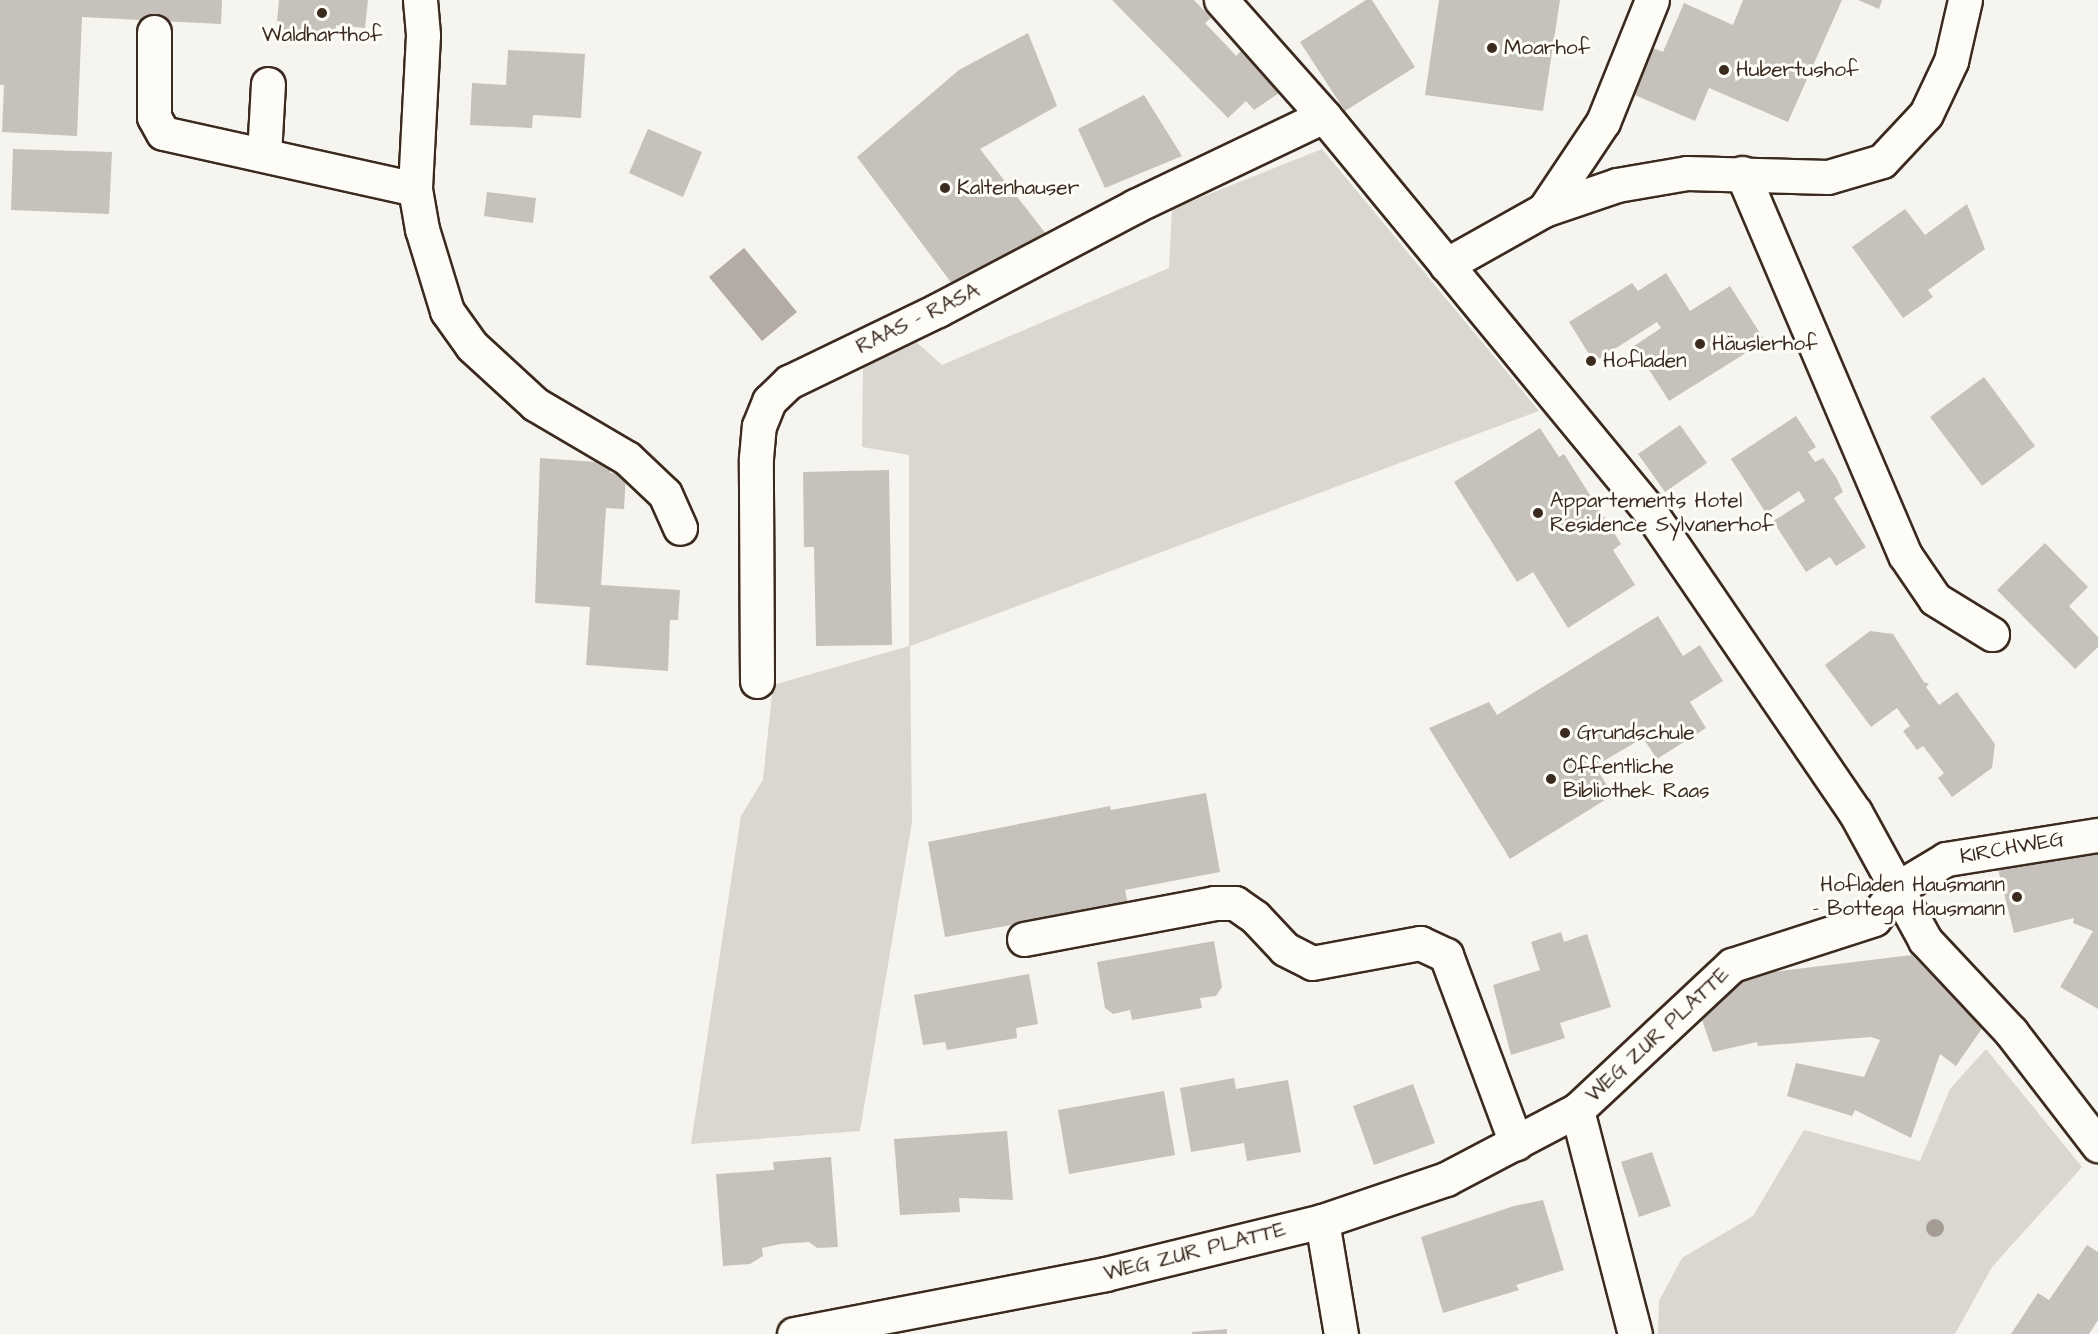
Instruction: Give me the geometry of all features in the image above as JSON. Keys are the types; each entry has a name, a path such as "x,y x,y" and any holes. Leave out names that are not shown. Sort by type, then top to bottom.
{"street":[{"path":"420,0 423,35 415,189 422,229 447,311 472,346 535,404 627,458 665,494 680,528"},
{"path":"1221,0 1324,116 1648,509 1855,812 1925,940 2011,1032 2098,1145"},
{"path":"1544,210 1603,122 1652,0"},
{"path":"1446,265 1544,210 1617,185 1686,173 1828,177 1882,161 1926,114 1951,61 1965,0"},
{"path":"154,32 154,117 163,133 415,189"},
{"path":"264,155 268,84"},
{"name":"RAAS - RASA","path":"757,681 756,458 759,426 769,400 789,382 938,310 1135,206 1324,116"},
{"path":"1742,173 1905,555 1935,598 1992,634"},
{"name":"KIRCHWEG","path":"1898,888 1947,859 2098,835"},
{"name":"WEG ZUR PLATTE","path":"794,1334 1105,1274 1323,1221 1446,1179 1577,1110 1732,965 1874,919 1898,888"},
{"path":"1024,939 1214,903 1235,903 1256,917 1285,949 1312,963 1420,943 1446,955 1516,1143"},
{"name":"WEG ZUR PLATTE","path":"1577,1110 1635,1334"},
{"path":"1323,1221 1341,1334"}],"shaded area":[{"path":"1322,149 1539,411 910,646 912,822 860,1131 691,1144 741,816 763,780 773,685 909,646 909,455 862,447 863,365 914,340 942,365 1169,268 1172,209"},
{"path":"744,248 797,312 762,341 709,277"},
{"path":"1986,1049 2082,1167 1992,1267 1955,1334 1658,1334 1659,1301 1682,1258 1753,1216 1804,1130 1920,1161 1950,1089"}],"building":[{"path":"0,0 222,0 221,24 82,17 77,136 2,132 4,85 0,85"},
{"name":"Waldharthof","path":"279,0 368,0 365,28 336,25 335,36 276,32"},
{"path":"1112,0 1194,0 1211,18 1205,23 1236,56 1242,50 1282,91 1254,110 1246,101 1228,118"},
{"path":"1366,0 1372,0 1415,67 1345,111 1300,42"},
{"name":"Moarhof","path":"1439,0 1560,0 1543,111 1425,95"},
{"name":"Hubertushof","path":"1743,0 1842,0 1788,122 1709,88 1695,121 1628,92 1648,46 1663,52 1684,3 1733,25"},
{"path":"1858,0 1882,0 1879,9"},
{"name":"Kaltenhauser","path":"1028,33 1057,106 980,149 1046,234 956,289 857,157 959,70"},
{"path":"508,50 585,54 581,118 533,115 532,128 470,125 472,83 506,85"},
{"path":"1144,95 1182,156 1105,188 1078,129"},
{"path":"648,129 702,152 683,197 629,173"},
{"path":"13,149 112,152 109,214 11,210"},
{"path":"487,192 536,198 533,223 484,216"},
{"path":"1967,204 1985,249 1928,290 1933,297 1903,318 1852,247 1905,209 1925,235"},
{"path":"1666,273 1690,311 1730,286 1765,341 1669,401 1634,346 1661,328 1657,322 1594,362 1569,322 1632,283 1638,291"},
{"path":"1984,377 2035,446 1982,486 1930,417"},
{"path":"1796,416 1816,447 1808,452 1815,462 1823,458 1836,477 1843,492 1834,498 1866,547 1836,566 1830,557 1806,572 1773,521 1805,501 1799,491 1766,513 1731,459"},
{"path":"1680,425 1707,463 1665,492 1638,454"},
{"name":"Appartements Hotel Residence Sylvanerhof","path":"1540,428 1559,457 1564,454 1621,544 1613,550 1635,585 1568,628 1533,572 1517,582 1454,482"},
{"path":"540,458 611,463 610,473 626,474 624,509 606,508 601,585 680,590 678,620 670,620 668,671 586,665 590,607 535,603"},
{"path":"889,470 892,645 816,646 814,547 804,547 803,472"},
{"path":"2045,543 2088,587 2069,606 2098,637 2098,647 2075,669 1997,590"},
{"name":"Grundschule","path":"1658,616 1683,656 1700,645 1723,681 1690,702 1706,728 1657,759 1643,738 1595,766 1613,795 1510,859 1429,728 1489,702 1497,715"},
{"path":"1870,631 1893,634 1924,682 1929,684 1926,687 1939,705 1957,692 1995,744 1992,768 1952,797 1938,778 1944,773 1923,746 1917,750 1903,731 1910,726 1897,708 1871,727 1825,665"},
{"path":"1206,793 1220,872 1125,890 1128,904 945,937 928,842 1110,806 1111,810"},
{"path":"2089,853 2098,854 2098,1009 2060,987 2093,931 2073,923 2074,918 2014,933 1998,869"},
{"path":"1561,932 1564,942 1587,934 1611,1007 1560,1023 1565,1038 1511,1055 1493,985 1540,970 1531,942"},
{"path":"1214,941 1222,987 1216,996 1200,998 1202,1008 1132,1020 1130,1010 1113,1014 1105,1008 1097,962"},
{"path":"1912,955 1983,1027 1956,1066 1940,1054 1911,1138 1855,1110 1852,1116 1787,1096 1796,1063 1864,1077 1880,1040 1871,1037 1758,1046 1757,1042 1713,1052 1702,1020 1738,976"},
{"path":"1029,974 1038,1024 1016,1028 1017,1038 947,1050 945,1042 923,1045 914,995"},
{"path":"1234,1078 1236,1089 1288,1080 1301,1152 1247,1161 1244,1143 1191,1152 1180,1088"},
{"path":"1413,1084 1435,1143 1374,1165 1353,1106"},
{"path":"1164,1091 1175,1155 1069,1174 1058,1110"},
{"path":"1007,1131 1013,1200 959,1198 960,1212 900,1215 894,1139"},
{"path":"1652,1152 1671,1206 1639,1217 1621,1162"},
{"path":"831,1157 838,1247 817,1248 809,1242 780,1244 762,1248 763,1256 750,1264 723,1266 716,1174 774,1170 773,1162"},
{"path":"1543,1200 1564,1270 1516,1285 1519,1290 1443,1313 1421,1237 1514,1206"},
{"path":"2087,1245 2098,1252 2098,1320 2089,1334 2011,1334 2038,1293 2049,1300"},
{"path":"1227,1329 1227,1334 1192,1334 1192,1332"}],"place":[{"name":"Waldharthof","path":"322,13"},
{"name":"Moarhof","path":"1492,48"},
{"name":"Hubertushof","path":"1724,70"},
{"name":"Kaltenhauser","path":"945,188"},
{"name":"Häuslerhof","path":"1700,344"},
{"name":"Hofladen","path":"1591,361"},
{"name":"Appartements Hotel Residence Sylvanerhof","path":"1538,513"},
{"name":"Grundschule","path":"1565,733"},
{"name":"Öffentliche Bibliothek Raas","path":"1551,779"},
{"name":"Hofladen Hausmann - Bottega Hausmann","path":"2017,897"}]}
